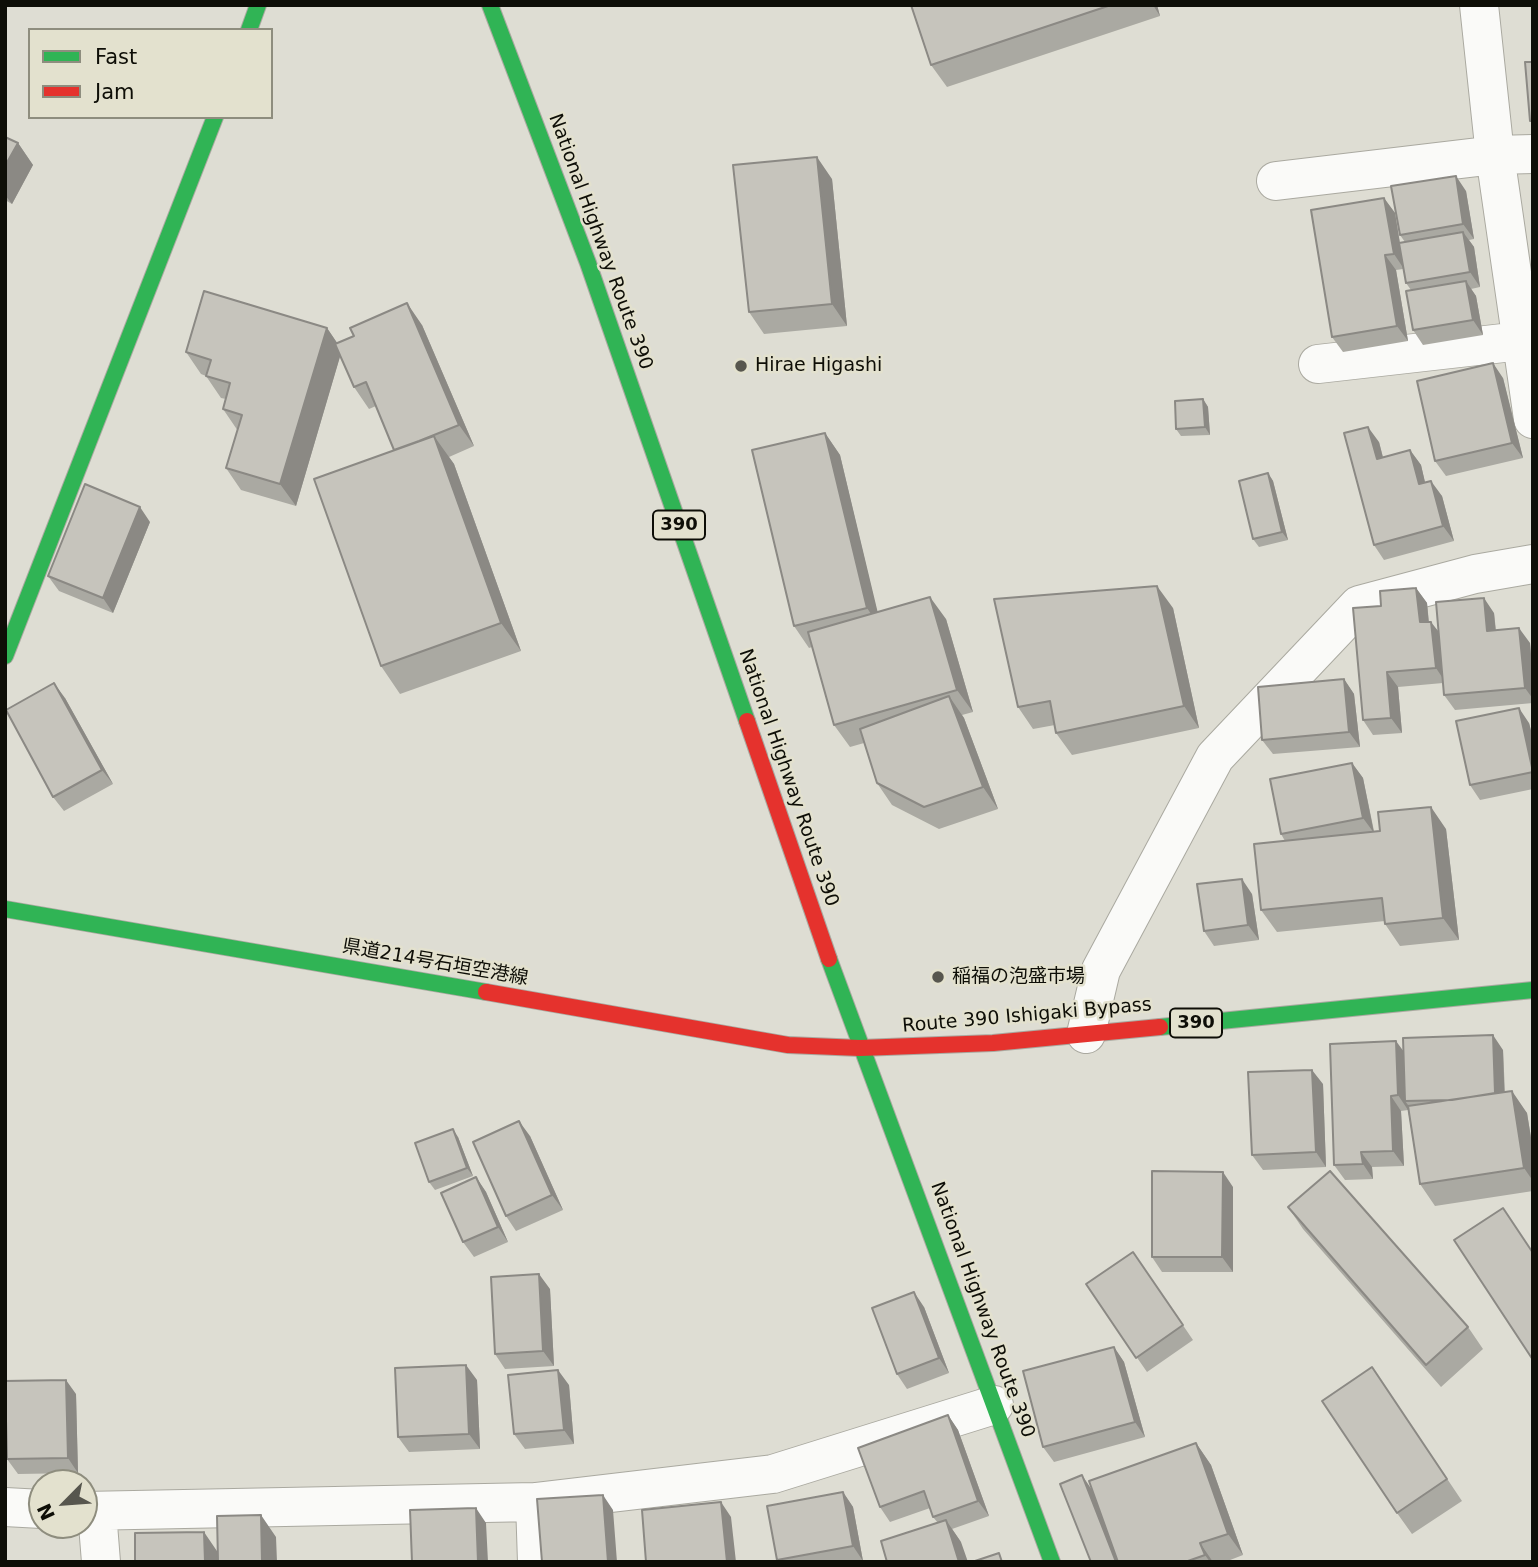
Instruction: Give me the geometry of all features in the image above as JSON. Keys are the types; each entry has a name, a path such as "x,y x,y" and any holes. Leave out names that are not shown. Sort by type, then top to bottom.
{"main road":[{"path":"250,28 258,5"},
{"name":"National Highway Route 390","path":"490,5 588,262 860,1048 906,1160 1052,1562"},
{"path":"5,656 214,119"},
{"name":"県道214号石垣空港線","path":"5,909 739,1038 788,1045 860,1048"},
{"name":"Route 390 Ishigaki Bypass","path":"860,1048 944,1046 1086,1034 1533,990"}],"street":[{"path":"1479,5 1495,155 1533,419"},
{"path":"1276,181 1495,155 1533,154"},
{"path":"1318,364 1521,341"},
{"path":"1086,1034 1101,970 1215,757 1359,605 1475,574 1533,564"},
{"path":"98,1511 535,1502 773,1474 994,1405"},
{"path":"535,1502 537,1562"},
{"path":"5,1507 28,1508"},
{"path":"96,1539 101,1562"}],"building":[{"path":"911,5 1111,5 931,65"},
{"path":"1525,62 1533,62 1533,121 1530,121"},
{"path":"5,137 18,143 5,166"},
{"path":"817,157 832,304 749,312 733,165"},
{"path":"1456,176 1463,224 1400,235 1391,186"},
{"path":"1384,198 1394,254 1385,255 1397,326 1332,337 1311,210"},
{"path":"1463,232 1470,272 1406,283 1399,243"},
{"path":"1466,281 1473,320 1413,330 1406,291"},
{"path":"204,291 327,328 280,484 226,468 242,415 223,409 230,383 206,376 211,360 186,352"},
{"path":"407,303 459,425 394,450 366,382 354,387 335,344 354,336 350,328"},
{"path":"1493,363 1512,443 1435,461 1417,381"},
{"path":"1203,399 1205,427 1176,429 1175,401"},
{"path":"1368,427 1377,459 1410,450 1419,484 1431,481 1443,526 1374,545 1344,433"},
{"path":"825,433 867,608 794,626 752,450"},
{"path":"434,436 501,623 381,666 314,479"},
{"path":"1268,473 1282,532 1253,539 1239,481"},
{"path":"85,484 140,507 103,598 48,576"},
{"path":"1157,586 1184,706 1056,733 1050,701 1018,707 994,599"},
{"path":"1416,588 1420,622 1431,622 1436,668 1387,672 1391,718 1363,720 1353,608 1381,606 1380,591"},
{"path":"930,597 957,690 834,725 808,632"},
{"path":"1484,598 1487,631 1519,628 1525,688 1444,695 1436,602"},
{"path":"1344,679 1349,732 1262,740 1258,687"},
{"path":"54,683 102,770 53,797 6,710"},
{"path":"949,696 983,787 924,807 877,783 860,729"},
{"path":"1519,708 1533,772 1470,785 1456,721"},
{"path":"1352,763 1363,818 1281,834 1270,779"},
{"path":"1431,807 1443,918 1385,924 1382,898 1261,910 1254,844 1380,831 1378,812"},
{"path":"1242,879 1248,925 1204,931 1197,884"},
{"path":"1493,1035 1495,1093 1452,1100 1405,1101 1403,1038"},
{"path":"1396,1041 1398,1095 1391,1096 1393,1151 1361,1152 1363,1164 1334,1165 1330,1044"},
{"path":"1312,1070 1316,1152 1252,1155 1248,1072"},
{"path":"1512,1091 1524,1168 1420,1184 1408,1106"},
{"path":"519,1121 552,1195 506,1216 473,1142"},
{"path":"453,1129 467,1168 429,1182 415,1143"},
{"path":"1152,1171 1223,1172 1222,1257 1152,1257"},
{"path":"1330,1171 1468,1327 1426,1365 1288,1207"},
{"path":"476,1177 498,1227 463,1242 441,1193"},
{"path":"1503,1208 1533,1253 1533,1360 1454,1240"},
{"path":"1133,1252 1183,1325 1136,1358 1086,1284"},
{"path":"539,1274 543,1351 495,1354 491,1277"},
{"path":"914,1292 939,1358 897,1374 872,1308"},
{"path":"1114,1347 1135,1422 1043,1447 1023,1371"},
{"path":"466,1365 469,1434 398,1437 395,1368"},
{"path":"1372,1367 1447,1479 1397,1513 1322,1401"},
{"path":"558,1370 564,1430 514,1434 508,1375"},
{"path":"66,1380 68,1458 7,1459 5,1381"},
{"path":"948,1415 978,1501 933,1517 924,1491 880,1507 858,1448"},
{"path":"1196,1443 1228,1534 1200,1543 1205,1555 1185,1562 1118,1562 1089,1481"},
{"path":"1082,1475 1116,1562 1091,1562 1060,1484"},
{"path":"843,1492 853,1546 777,1560 767,1506"},
{"path":"603,1495 608,1562 542,1562 537,1499"},
{"path":"721,1502 727,1562 646,1562 642,1510"},
{"path":"476,1508 478,1562 412,1562 410,1510"},
{"path":"261,1515 262,1562 218,1562 217,1516"},
{"path":"946,1520 959,1562 887,1562 881,1541"},
{"path":"204,1532 205,1562 135,1562 135,1533"},
{"path":"999,1553 1002,1562 972,1562"}],"traffic: fast":[{"path":"250,28 258,5"},
{"path":"490,5 588,263 747,721"},
{"path":"5,656 214,119"},
{"path":"5,909 486,992"},
{"path":"829,959 1052,1562"},
{"path":"1160,1027 1533,990"}],"traffic: jam":[{"path":"747,721 829,959"},
{"path":"486,992 788,1045 860,1048"},
{"path":"860,1048 993,1043 1160,1027"}],"place":[{"name":"Hirae Higashi","path":"741,366"},
{"name":"稲福の泡盛市場","path":"938,977"}]}
